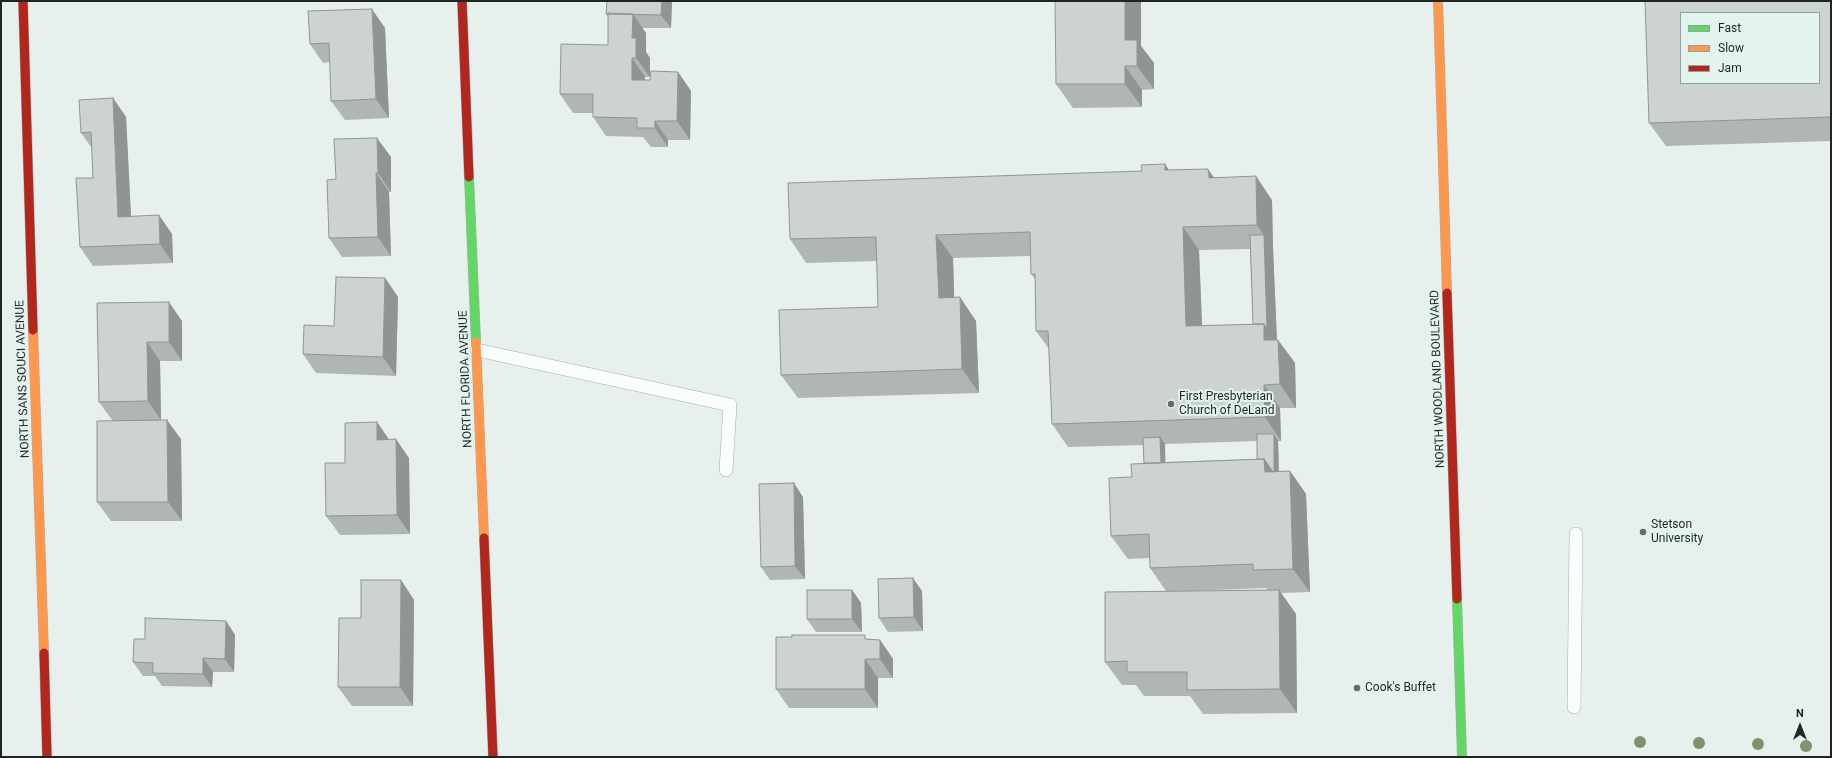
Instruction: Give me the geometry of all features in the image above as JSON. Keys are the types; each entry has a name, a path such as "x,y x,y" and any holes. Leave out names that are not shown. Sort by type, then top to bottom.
{"street":[{"name":"NORTH SANS SOUCI AVENUE","path":"24,1 47,757"},
{"name":"NORTH FLORIDA AVENUE","path":"462,1 494,757"},
{"name":"NORTH WOODLAND BOULEVARD","path":"1438,1 1462,757"}],"lane":[{"path":"477,350 730,405 726,470"},
{"path":"1574,707 1576,534"}],"building":[{"path":"607,1 662,1 661,15 606,14"},
{"path":"1055,1 1125,1 1125,40 1137,40 1137,66 1125,66 1125,84 1056,84"},
{"path":"1645,1 1831,1 1831,117 1649,123"},
{"path":"372,9 376,99 331,101 329,43 310,44 308,11"},
{"path":"608,13 633,14 632,38 636,38 636,58 632,58 632,80 650,80 651,71 678,72 677,121 655,121 655,128 637,128 637,118 593,117 593,94 560,94 561,44 608,45"},
{"path":"113,98 118,217 159,215 160,244 80,247 76,178 93,178 91,132 81,133 79,100"},
{"path":"377,138 378,173 376,173 378,237 329,238 327,180 336,179 334,139"},
{"path":"1165,164 1165,170 1208,169 1209,178 1256,176 1257,225 1183,227 1186,326 1264,324 1264,340 1278,340 1280,384 1264,385 1265,417 1052,424 1048,331 1036,331 1035,274 1031,274 1030,232 936,235 939,298 960,297 962,369 781,375 779,310 878,307 876,237 790,239 788,183 1142,171 1141,165"},
{"path":"1250,235 1264,235 1267,329 1264,324 1253,324"},
{"path":"336,277 385,278 383,357 303,354 304,325 334,326"},
{"path":"169,302 169,342 147,342 148,401 99,402 97,303"},
{"path":"167,420 168,502 97,502 97,421"},
{"path":"377,422 377,440 396,439 397,515 326,516 325,463 345,463 345,423"},
{"path":"1257,434 1274,434 1274,472 1264,459 1257,459"},
{"path":"1160,437 1161,463 1144,463 1143,438"},
{"path":"1264,459 1265,472 1290,471 1293,569 1253,570 1253,564 1150,568 1149,534 1111,536 1109,478 1132,477 1131,464"},
{"path":"794,483 795,566 761,567 759,484"},
{"path":"913,578 914,617 879,618 878,579"},
{"path":"361,580 401,580 400,687 338,687 339,618 361,618"},
{"path":"807,590 852,590 852,619 807,619"},
{"path":"1279,590 1280,689 1187,690 1187,672 1127,672 1127,661 1105,662 1105,592"},
{"path":"145,618 226,621 225,659 203,658 203,674 153,673 153,663 133,662 134,639 145,639"},
{"path":"792,635 865,635 865,639 880,640 880,659 865,659 865,689 776,689 776,637 792,637"}],"traffic: fast":[{"path":"469,177 476,342"},
{"path":"1457,599 1462,757"}],"traffic: slow":[{"path":"1438,1 1447,293"},
{"path":"33,330 44,653"},
{"path":"476,342 484,538"}],"traffic: jam":[{"path":"23,1 33,330"},
{"path":"462,1 469,177"},
{"path":"1447,293 1457,599"},
{"path":"484,538 493,757"},
{"path":"44,653 47,757"}],"place":[{"name":"First Presbyterian Church of DeLand","path":"1171,404"},
{"name":"Stetson University","path":"1643,532"},
{"name":"Cook's Buffet","path":"1357,688"}]}
